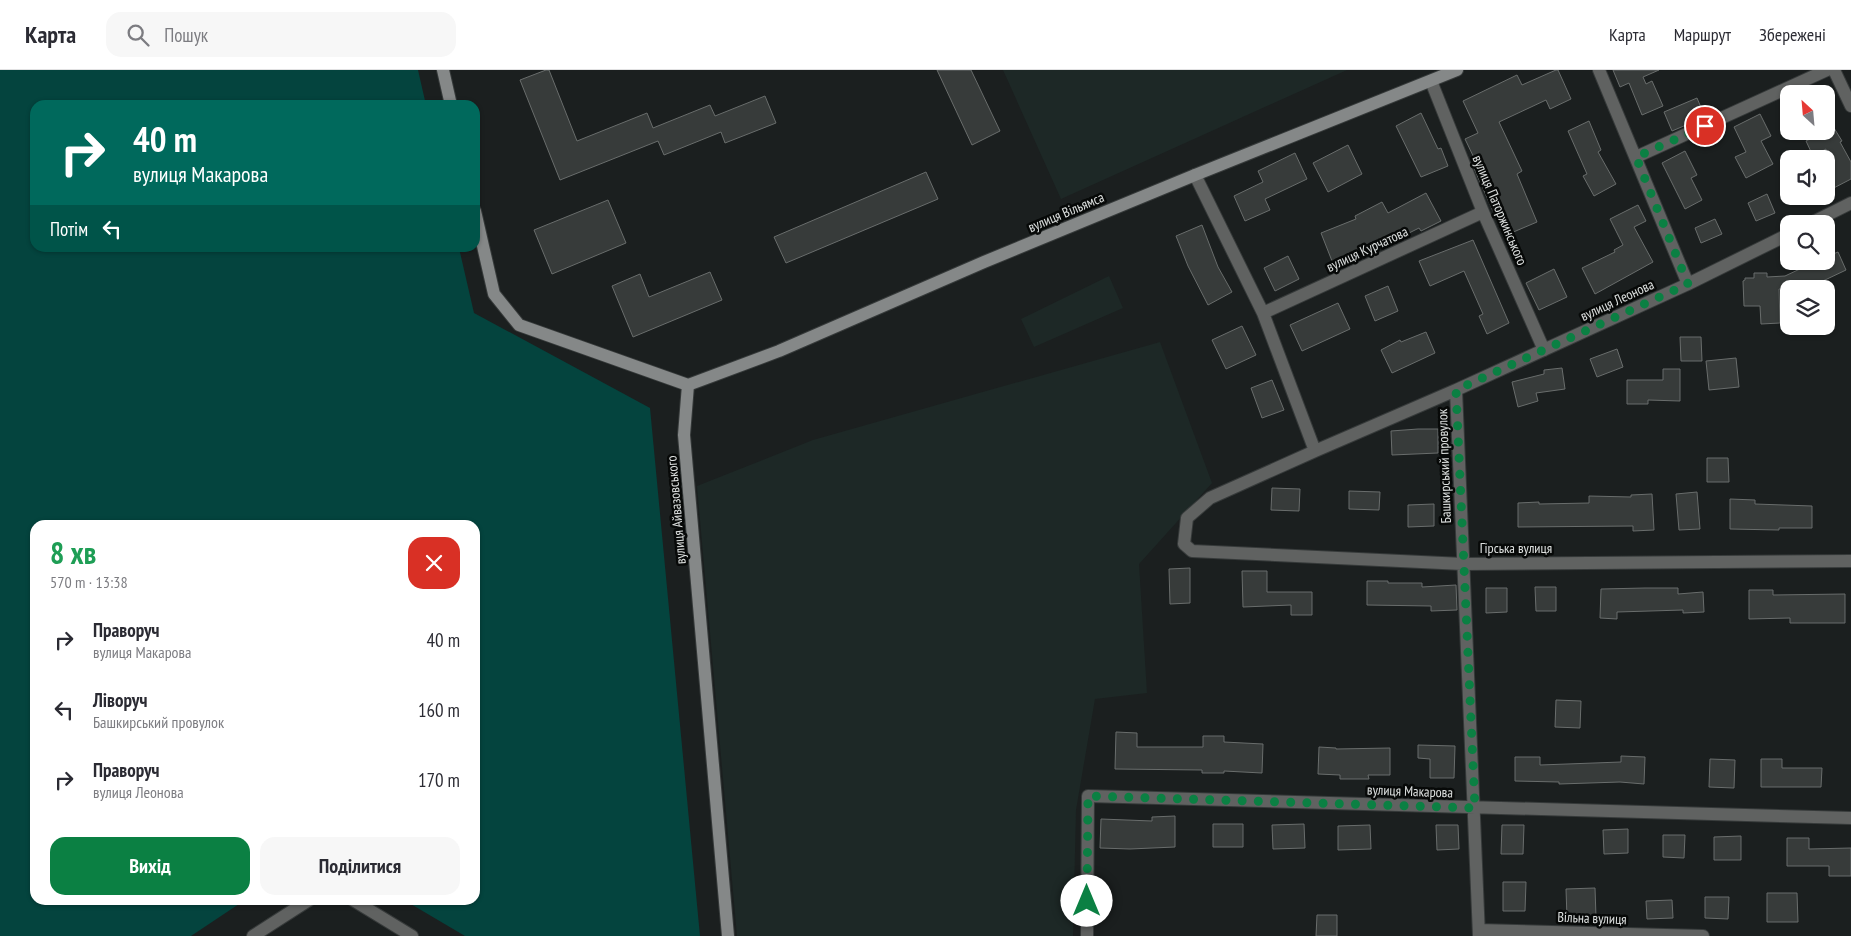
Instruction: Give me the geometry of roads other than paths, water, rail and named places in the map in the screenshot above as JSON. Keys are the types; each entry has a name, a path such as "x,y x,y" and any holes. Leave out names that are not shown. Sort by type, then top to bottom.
{"street":[{"path":"443,70 450,100"},
{"name":"вулиця Вільямса","path":"688,385 778,351 1195,174 1457,70"},
{"path":"1599,70 1688,284"},
{"path":"1636,157 1827,70"},
{"path":"1834,70 1851,106"},
{"name":"вулиця Паторжинського","path":"1431,80 1483,212 1544,350"},
{"path":"1195,174 1263,313 1315,451"},
{"path":"1828,215 1851,203"},
{"name":"вулиця Курчатова","path":"1263,313 1483,212"},
{"path":"480,232 494,294 519,325 688,385"},
{"name":"вулиця Леонова","path":"1456,390 1688,284 1780,238"},
{"name":"вулиця Айвазовського","path":"688,385 684,435 728,936"},
{"name":"Башкирський провулок","path":"1184,544 1188,518 1210,498 1456,390 1479,933"},
{"name":"Гірська вулиця","path":"1184,544 1192,551 1463,564 1851,561"},
{"name":"вулиця Макарова","path":"1087,936 1088,796 1851,818"},
{"path":"253,936 300,905"},
{"path":"361,905 412,936"},
{"name":"Вільна вулиця","path":"1479,933 1703,936"}]}
